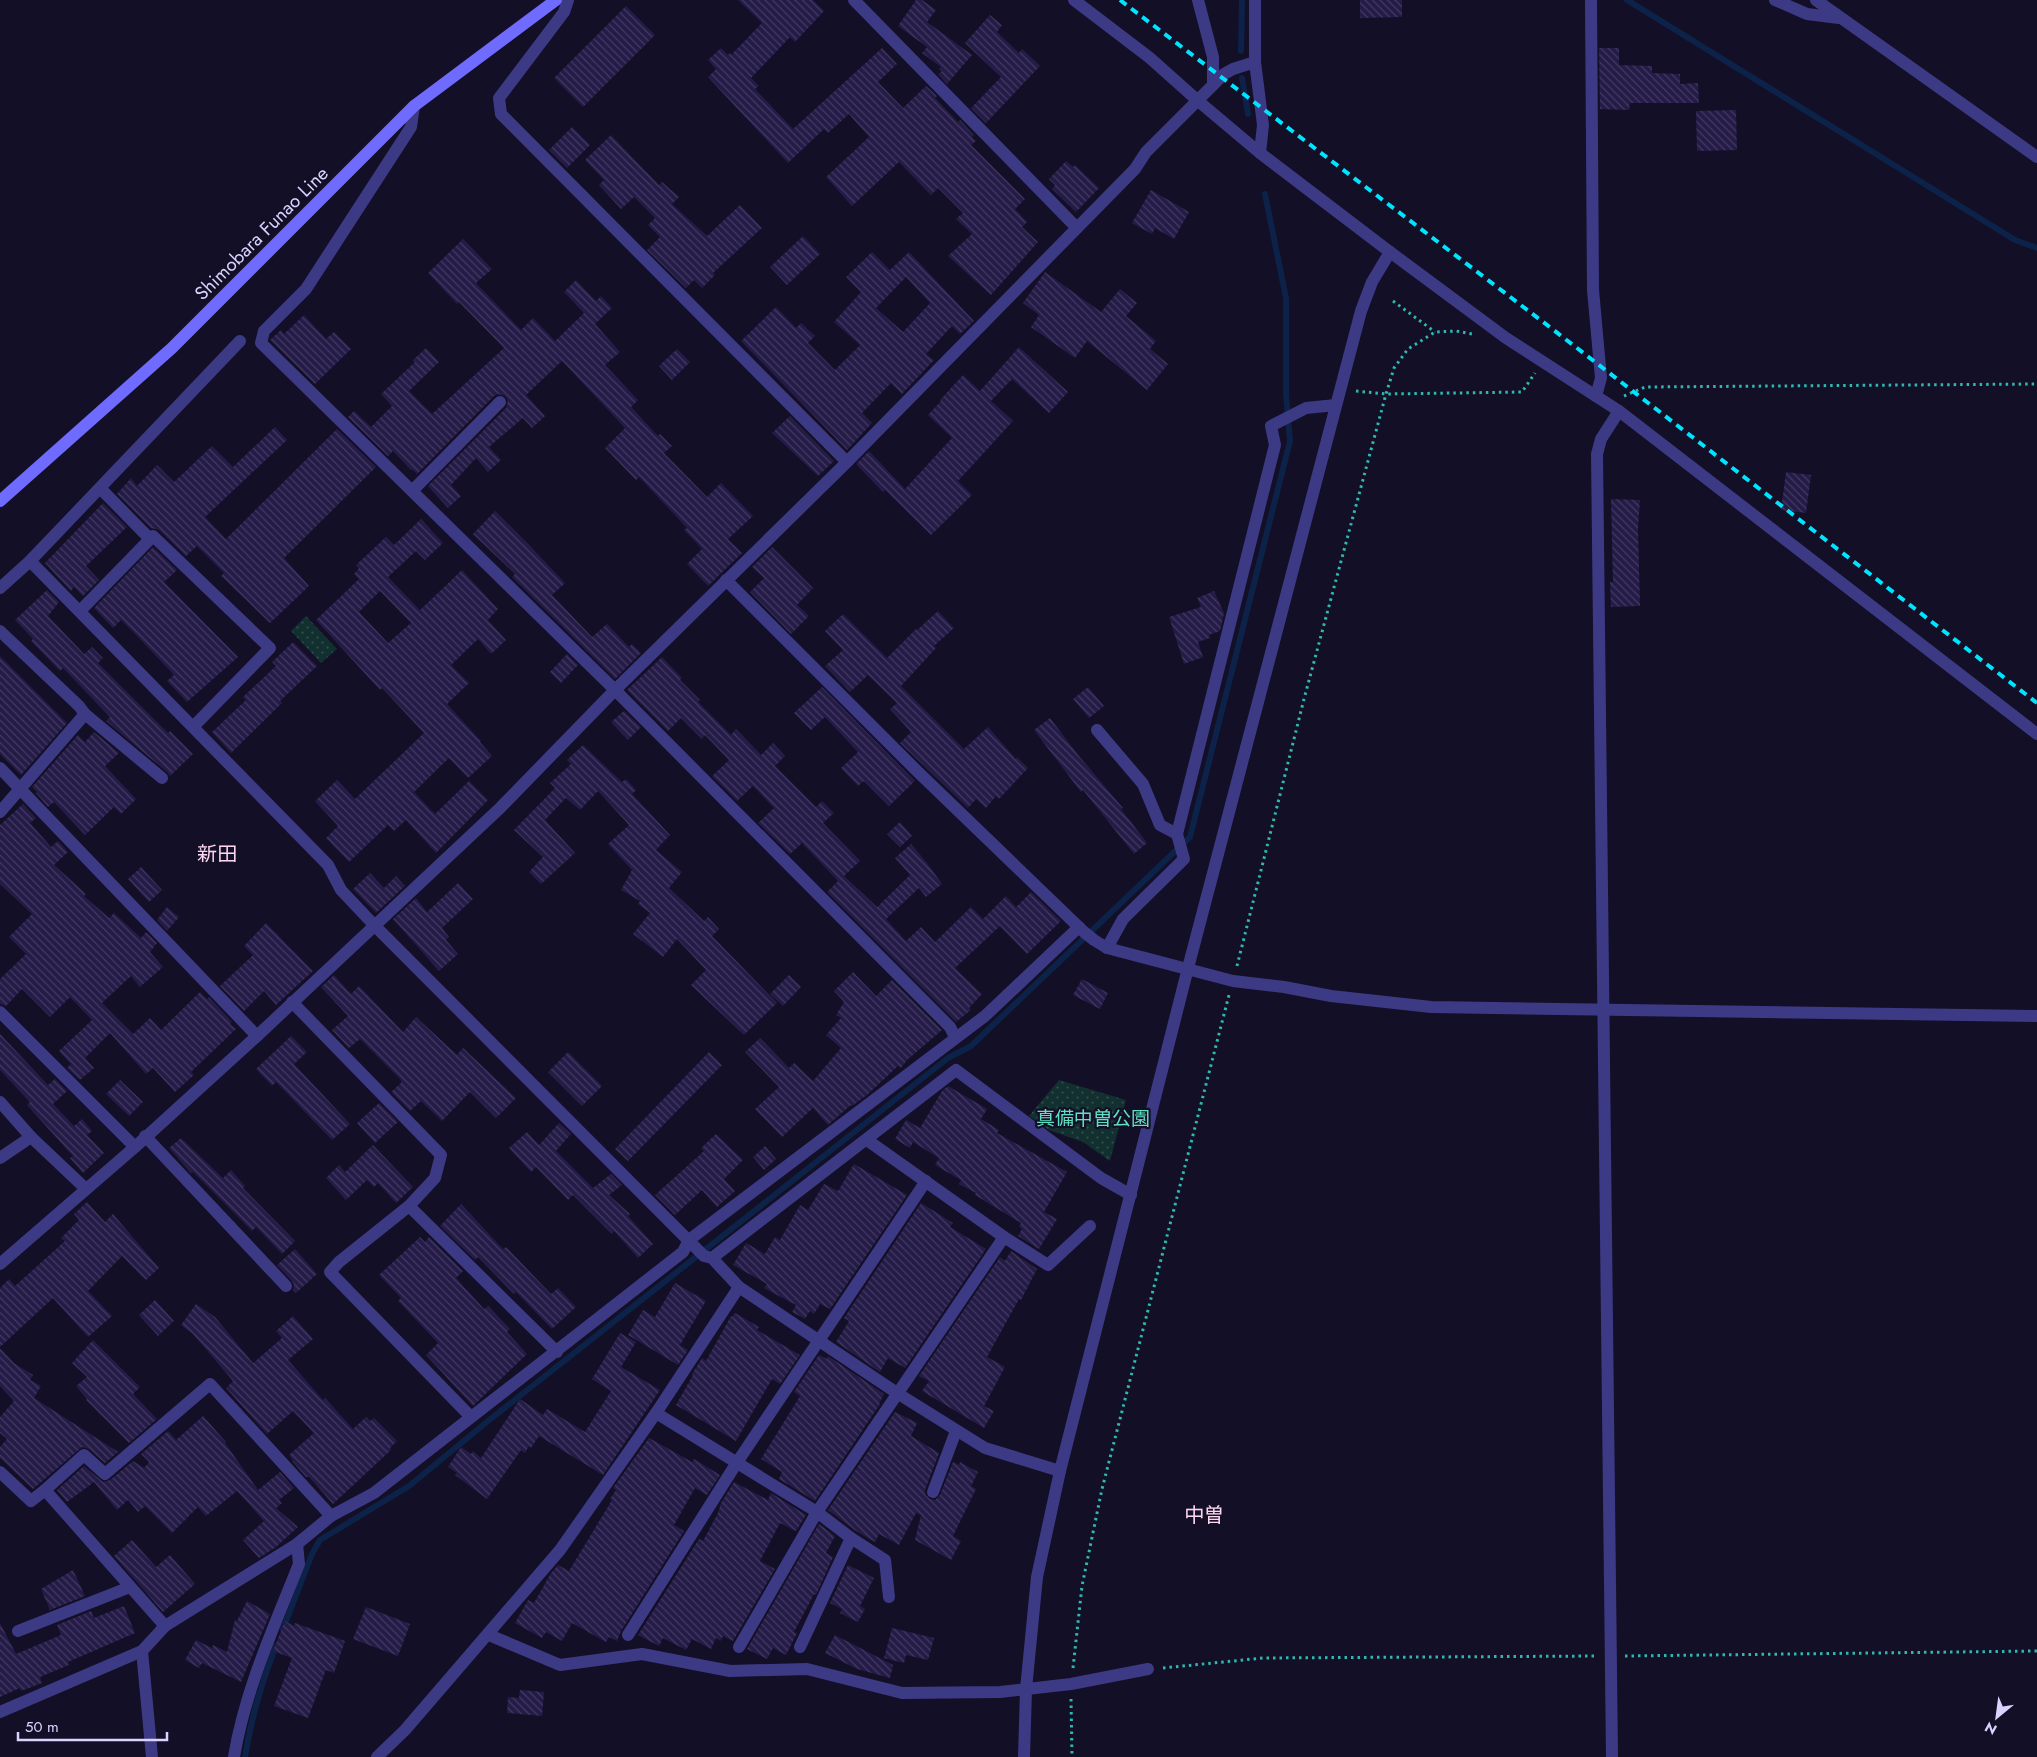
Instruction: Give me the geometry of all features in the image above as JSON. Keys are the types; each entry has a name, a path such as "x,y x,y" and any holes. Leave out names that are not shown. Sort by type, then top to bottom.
{"main road":[{"name":"Shimobara Funao Line","path":"0,501 172,348 414,106 556,0"}],"street":[{"path":"568,0 564,12 499,98 501,114 847,462"},
{"path":"854,0 1077,228"},
{"path":"1074,0 1150,58 1260,152 1390,252 1506,338 1619,411 2037,734"},
{"path":"1198,0 1213,57 1213,85"},
{"path":"1255,0 1255,62 1263,126 1260,152"},
{"path":"1591,0 1593,290 1600,378 1596,396"},
{"path":"1775,0 1807,14 1844,18"},
{"path":"1816,0 1844,18 2037,157"},
{"path":"0,1264 135,1147 258,1036 292,1002 502,807 615,690 847,462 1135,170 1146,152 1197,100 1224,74 1255,62"},
{"path":"414,106 411,127 306,289 264,330 261,343 615,690 950,1027 955,1037"},
{"path":"1024,1757 1026,1689 1037,1578 1060,1470 1188,968 1361,310 1372,282 1390,252"},
{"path":"0,588 30,561 240,341"},
{"path":"412,491 500,402"},
{"path":"1108,948 1123,919 1184,859 1177,837 1276,444 1271,426 1306,408 1336,405"},
{"path":"1612,1757 1597,454 1601,439 1619,411"},
{"path":"100,488 150,539"},
{"path":"80,611 153,536 270,648 193,728"},
{"path":"30,561 328,865 341,890 376,926 739,1287 896,1393 985,1448 1060,1470"},
{"path":"726,580 911,765 1086,933 1108,948 1233,981 1284,986 1331,996 1431,1007 2037,1016"},
{"path":"0,631 79,706 85,714 162,778"},
{"path":"0,812 85,714"},
{"path":"1097,730 1143,784 1160,825 1177,837"},
{"path":"0,768 258,1036"},
{"path":"700,1250 955,1037 985,1016 1086,933"},
{"path":"292,1002 441,1155 435,1178 409,1206 339,1262 330,1272 471,1417"},
{"path":"0,1012 135,1147"},
{"path":"0,1712 142,1651 165,1626 297,1544 331,1516 374,1493 683,1252 700,1250 867,1140 956,1070 1101,1178 1131,1195"},
{"path":"0,1102 31,1137 86,1189"},
{"path":"146,1136 286,1286"},
{"path":"0,1158 31,1137"},
{"path":"867,1140 1004,1237 1048,1265 1090,1226"},
{"path":"628,1635 736,1464 926,1181"},
{"path":"409,1206 557,1352"},
{"path":"738,1647 817,1512 896,1393 1004,1237"},
{"path":"377,1757 405,1730 560,1550 656,1413 739,1287"},
{"path":"0,1472 31,1501 84,1455 105,1474 210,1384 331,1516"},
{"path":"656,1413 736,1464 817,1512 851,1538 885,1560 889,1597"},
{"path":"933,1492 956,1430"},
{"path":"45,1490 165,1626"},
{"path":"800,1648 851,1538"},
{"path":"234,1757 239,1727 254,1680 299,1564 297,1544"},
{"path":"18,1631 130,1587"},
{"path":"488,1635 560,1665 642,1654 730,1670 808,1669 902,1693 993,1692 1026,1689 1071,1684 1148,1669"},
{"path":"142,1651 152,1757"}],"path":[{"path":"1393,301 1434,332"},
{"path":"1235,971 1304,699 1394,368 1408,349 1434,332 1456,331 1474,335"},
{"path":"1340,390 1386,394 1522,392 1542,362"},
{"path":"1527,369 1535,374"},
{"path":"1607,403 1645,387 2037,384"},
{"path":"1072,1757 1071,1684 1082,1586 1102,1490 1230,992"},
{"path":"1148,1669 1263,1658 2037,1651"}],"green space":[{"path":"306,616 337,649 321,663 291,631"},
{"name":"真備中曽公園","path":"1059,1080 1126,1100 1110,1161 1083,1142 1049,1130 1029,1116"}],"building":[{"path":"738,0 813,0 824,11 795,42 790,37 751,78 759,86 755,89 793,129 882,48 897,64 878,82 903,108 926,86 937,96 935,98 958,122 960,120 974,135 972,137 976,141 971,145 1025,199 1015,209 1027,222 1022,227 1038,242 991,295 948,256 972,234 956,219 963,213 938,188 931,195 899,162 852,206 826,177 869,137 849,114 828,133 824,129 788,163 708,77 716,69 708,60 721,48 728,55 730,53 731,55 762,23"},
{"path":"916,0 922,0 936,10 927,22 972,55 947,84 938,74 942,71 939,69 941,67 922,53 927,47 898,26"},
{"path":"1360,0 1402,0 1402,17 1360,18"},
{"path":"626,6 655,35 583,107 554,78"},
{"path":"990,15 1002,25 997,32 1019,53 1022,49 1040,66 986,123 971,108 1001,77 965,43"},
{"path":"1599,48 1619,48 1619,65 1652,66 1652,73 1680,74 1680,84 1698,83 1699,103 1630,103 1629,110 1600,109"},
{"path":"1736,110 1737,150 1697,151 1696,111"},
{"path":"572,127 590,145 567,168 549,150"},
{"path":"611,135 659,185 662,182 679,197 672,204 707,236 740,205 762,228 713,273 715,275 702,288 694,280 686,288 647,250 660,237 648,225 655,218 634,197 621,209 599,185 604,180 585,160"},
{"path":"1066,161 1073,167 1075,165 1099,188 1076,212 1052,189 1055,185 1049,179"},
{"path":"1151,190 1189,212 1174,239 1155,228 1152,234 1132,223"},
{"path":"803,236 820,254 787,285 770,267"},
{"path":"463,239 492,269 476,283 521,330 533,318 555,341 584,313 564,292 576,280 596,301 601,296 612,308 595,324 620,352 605,365 638,400 631,407 658,436 660,434 672,446 664,453 707,497 721,483 753,516 728,539 742,553 708,586 687,564 702,549 684,530 687,528 639,477 636,480 605,448 625,428 562,361 526,395 545,416 532,428 523,418 489,447 501,460 488,472 476,458 451,485 461,496 448,508 428,486 506,408 508,400 505,396 498,394 494,396 417,474 393,451 388,456 348,417 354,411 371,427 392,406 381,394 415,362 413,360 426,348 439,362 409,391 432,414 504,348 459,302 457,304 428,273"},
{"path":"872,252 890,270 909,252 974,321 960,334 952,326 926,354 934,360 902,394 891,383 862,413 872,423 847,450 741,341 776,307 796,328 801,323 815,336 808,343 835,370 860,345 834,322 861,292 846,277","holes":["906,277 930,303 903,332 876,308"]},
{"path":"1045,272 1101,312 1120,289 1137,303 1126,316 1156,341 1150,349 1168,364 1147,390 1087,341 1075,358 1031,327 1039,315 1023,303"},
{"path":"304,315 326,339 334,332 351,349 315,384 270,340 281,330 284,334"},
{"path":"1019,347 1068,392 1049,413 1012,379 991,401 1013,421 958,481 972,495 931,535 885,490 883,492 856,464 869,451 905,489 952,438 928,415 940,400 963,375 980,391"},
{"path":"677,349 690,362 672,380 659,366"},
{"path":"790,416 834,461 818,476 772,433"},
{"path":"275,427 287,440 205,517 226,539 337,429 376,467 284,558 309,586 270,623 221,576 224,573 197,546 186,556 159,530 151,528 117,494 131,478 137,486 157,465 174,482 212,446 233,467"},
{"path":"1786,472 1811,475 1806,513 1781,510"},
{"path":"1611,499 1640,500 1638,528 1640,606 1611,607 1610,582 1613,582"},
{"path":"103,503 127,527 86,566 99,580 83,596 74,587 71,591 45,563"},
{"path":"495,511 565,583 552,595 592,637 607,624 629,647 632,644 641,653 615,679 512,577 515,574 473,534"},
{"path":"421,519 443,543 425,560 416,551 388,577 420,610 462,570 498,609 488,620 506,640 491,654 478,639 451,665 469,683 447,704 492,756 468,778 449,758 414,792 435,814 469,781 488,800 436,853 406,820 394,831 388,825 349,862 326,838 338,826 315,801 337,780 355,799 424,733 382,688 380,690 316,620 359,579 354,574 359,568 356,565 386,537 394,545","holes":["380,591 411,623 388,643 359,612"]},
{"path":"153,547 177,570 164,582 238,657 187,702 167,681 174,675 139,638 121,620 113,628 94,608"},
{"path":"772,547 813,588 797,605 809,616 791,634 750,592 764,578 752,567"},
{"path":"47,590 59,602 48,616 84,654 92,647 103,658 98,663 168,733 170,731 193,754 170,776 106,721 110,717 63,668 60,671 31,641 33,639 15,620"},
{"path":"1214,591 1224,613 1220,631 1209,635 1210,638 1198,642 1203,657 1184,664 1169,617 1201,607 1197,598"},
{"path":"938,611 954,628 934,646 936,648 901,686 964,749 988,727 1016,759 1017,757 1028,768 999,799 996,796 986,808 976,799 968,808 900,743 911,732 890,709 897,703 868,675 850,692 825,666 843,650 825,631 843,614 887,658 916,629"},
{"path":"293,642 317,666 280,701 282,703 231,753 212,732 246,700 243,697 276,666 272,662"},
{"path":"567,654 578,665 561,683 550,672"},
{"path":"0,656 67,723 21,775 0,754"},
{"path":"662,657 682,678 680,680 700,700 698,702 731,735 736,729 761,755 773,743 785,756 775,766 816,807 822,801 834,813 823,823 860,861 844,876 877,907 910,875 895,858 911,844 942,884 926,897 919,888 886,919 906,941 921,927 935,942 971,907 983,919 1006,896 1016,907 1031,892 1061,921 1027,954 1000,926 955,968 982,994 969,1008 971,1010 956,1022 827,892 838,881 802,843 790,854 758,823 774,808 753,786 737,801 712,776 729,760 705,735 702,739 681,718 668,731 627,690"},
{"path":"822,687 915,781 889,806 864,781 858,786 841,768 858,752 825,717 811,730 794,713"},
{"path":"1088,687 1104,706 1089,718 1073,699"},
{"path":"624,711 641,727 628,740 611,722"},
{"path":"1050,718 1123,808 1121,809 1147,843 1134,854 1083,790 1081,792 1034,730"},
{"path":"94,732 119,753 105,766 136,799 121,814 114,807 85,835 54,802 48,807 32,787 78,735 85,742"},
{"path":"583,745 622,782 626,779 636,790 632,794 670,835 656,850 682,872 669,888 704,921 708,917 719,929 712,936 777,1003 744,1035 691,985 706,970 677,939 663,957 633,934 650,913 638,904 640,901 621,890 632,870 608,844 629,825 598,791 580,810 566,798 545,820 575,853 541,884 529,872 543,857 514,830 555,788 550,783 571,764 567,760"},
{"path":"23,804 36,818 30,823 51,847 58,841 68,852 54,865 86,894 84,896 109,918 114,913 141,938 146,932 157,943 150,952 163,967 140,987 131,976 102,1003 133,1034 150,1018 161,1030 200,992 207,999 209,997 236,1029 191,1072 194,1075 175,1092 153,1068 146,1074 110,1033 85,1058 94,1068 80,1080 67,1068 71,1064 59,1051 92,1020 70,997 50,1017 22,989 6,1006 0,1004 0,979 26,954 9,937 32,914 0,884 0,825"},
{"path":"900,822 912,836 900,847 887,834"},
{"path":"141,867 162,890 149,902 128,879"},
{"path":"370,873 384,888 396,876 405,886 376,913 353,889"},
{"path":"458,883 473,899 442,928 449,937 446,940 458,954 439,971 393,919 416,898 427,912"},
{"path":"167,907 179,917 167,931 157,920"},
{"path":"266,923 313,971 276,1005 264,991 244,1011 220,986 253,955 244,946"},
{"path":"853,972 876,996 892,980 942,1030 907,1060 901,1068 898,1066 867,1095 851,1105 828,1125 813,1108 782,1137 755,1109 779,1087 745,1052 760,1038 789,1068 794,1063 813,1081 841,1048 826,1035 841,1018 836,1015 844,1002 834,991"},
{"path":"334,975 351,994 359,986 403,1032 416,1017 457,1055 463,1048 516,1098 496,1118 470,1092 442,1121 421,1101 410,1111 391,1092 401,1083 401,1080 360,1039 349,1048 332,1030 348,1016 321,987"},
{"path":"789,975 801,987 783,1006 770,994"},
{"path":"1082,979 1108,993 1100,1009 1073,995"},
{"path":"0,1034 48,1085 55,1079 67,1091 53,1104 74,1126 82,1119 92,1131 87,1135 104,1153 83,1173 70,1158 73,1156 27,1105 30,1102 0,1070"},
{"path":"291,1036 307,1052 294,1064 350,1124 332,1140 276,1082 272,1086 256,1069"},
{"path":"568,1052 602,1086 582,1106 548,1072"},
{"path":"709,1052 722,1065 628,1161 615,1149"},
{"path":"120,1080 143,1102 129,1116 106,1094"},
{"path":"948,1086 987,1109 981,1119 999,1130 997,1133 1067,1172 1044,1212 1057,1219 1039,1249 1018,1236 1022,1229 1019,1227 1021,1223 975,1195 976,1193 959,1184 961,1180 935,1165 939,1158 913,1142 910,1148 895,1139 906,1120 920,1128 942,1091"},
{"path":"379,1103 398,1122 375,1143 357,1123"},
{"path":"559,1123 571,1134 556,1151 593,1188 611,1174 622,1185 609,1195 630,1214 628,1216 653,1244 638,1258 614,1231 612,1234 573,1195 568,1200 536,1167 531,1172 509,1148 527,1132 539,1145"},
{"path":"716,1134 743,1160 724,1179 735,1191 717,1207 702,1190 675,1215 655,1195 704,1151 701,1148"},
{"path":"181,1138 223,1178 231,1170 245,1186 243,1188 295,1241 282,1254 256,1227 252,1231 193,1172 191,1173 169,1148"},
{"path":"373,1145 413,1187 396,1203 378,1183 374,1187 367,1180 346,1200 326,1178 339,1165 345,1172"},
{"path":"765,1146 776,1159 764,1170 753,1157"},
{"path":"854,1164 907,1195 830,1309 820,1304 814,1314 810,1311 805,1319 792,1312 796,1305 764,1288 767,1284 733,1265 746,1243 765,1254 775,1237 780,1240 800,1205 808,1210 824,1184 838,1191"},
{"path":"87,1202 105,1222 113,1214 159,1268 146,1280 122,1256 88,1291 112,1316 88,1337 53,1298 0,1347 0,1288 9,1279 15,1286 65,1241 61,1238 79,1220 74,1214"},
{"path":"921,1203 953,1223 950,1227 986,1249 905,1368 888,1358 880,1372 836,1342 849,1321 844,1318"},
{"path":"461,1204 503,1249 506,1247 551,1294 558,1288 576,1307 552,1329 478,1257 475,1260 440,1226"},
{"path":"420,1237 425,1242 429,1237 463,1271 456,1278 484,1309 488,1306 510,1329 507,1332 527,1354 473,1406 426,1355 438,1343 398,1301 401,1298 379,1275"},
{"path":"295,1249 317,1274 296,1293 293,1290 294,1285 292,1281 277,1265"},
{"path":"1011,1251 1037,1269 987,1357 1005,1367 984,1406 994,1411 984,1428 922,1391 929,1381 919,1376 1000,1257 1005,1261"},
{"path":"675,1283 706,1301 680,1345 688,1350 678,1365 628,1335 643,1310 655,1317"},
{"path":"155,1300 174,1321 158,1336 139,1315"},
{"path":"196,1304 215,1317 253,1363 282,1338 276,1331 293,1316 313,1339 288,1360 323,1400 325,1398 353,1429 366,1417 370,1421 374,1418 397,1441 390,1448 391,1450 333,1504 309,1477 306,1477 289,1455 314,1433 293,1411 267,1434 226,1388 233,1381 193,1334 181,1325"},
{"path":"735,1313 759,1327 757,1330 800,1355 780,1384 772,1379 736,1441 676,1405 702,1358 706,1361 731,1316"},
{"path":"620,1333 636,1342 621,1367 660,1390 603,1475 539,1436 525,1453 521,1450 487,1499 455,1475 457,1473 448,1467 461,1447 471,1454 473,1451 481,1458 520,1399 543,1415 547,1409 585,1432 611,1391 592,1379"},
{"path":"93,1340 140,1387 133,1394 157,1419 129,1443 86,1400 76,1386 87,1377 72,1363"},
{"path":"0,1348 14,1363 33,1375 30,1380 41,1386 34,1398 118,1452 105,1463 89,1449 82,1447 33,1489 0,1458 0,1447 7,1439 0,1433 0,1417 14,1401 0,1386"},
{"path":"819,1355 827,1359 828,1356 884,1394 880,1404 815,1501 779,1479 782,1472 761,1459 800,1396 794,1392"},
{"path":"895,1412 917,1423 911,1436 939,1453 925,1490 925,1494 930,1499 935,1500 940,1495 953,1462 959,1465 960,1462 978,1472 971,1486 976,1489 953,1536 961,1541 951,1560 915,1540 921,1515 916,1513 899,1545 879,1534 875,1542 856,1531 828,1510"},
{"path":"203,1416 226,1442 258,1490 280,1472 294,1488 279,1500 282,1503 276,1508 298,1527 276,1547 259,1558 243,1540 264,1521 237,1491 206,1516 198,1507 172,1533 145,1506 138,1512 128,1500 117,1510 94,1482 67,1502 57,1490 84,1466 103,1482 110,1480 133,1461 144,1468 149,1462 141,1454 168,1431 176,1440"},
{"path":"649,1438 692,1462 694,1459 720,1475 707,1495 695,1488 674,1525 684,1531 621,1631 617,1641 609,1637 606,1642 572,1623 562,1641 546,1632 542,1638 515,1623 528,1600 534,1603 551,1573 558,1565 569,1571 612,1500 610,1499 616,1490 613,1488"},
{"path":"734,1482 768,1500 771,1493 806,1515 796,1531 780,1523 760,1561 775,1569 733,1641 723,1636 721,1641 716,1638 711,1649 692,1639 686,1650 663,1638 659,1646 638,1635 699,1539 703,1541 718,1513 721,1503"},
{"path":"819,1524 835,1536 826,1553 833,1557 816,1595 814,1594 794,1632 797,1633 786,1655 773,1648 767,1659 747,1649"},
{"path":"132,1540 156,1567 170,1555 195,1584 163,1612 114,1556"},
{"path":"848,1565 874,1578 860,1606 865,1609 858,1622 840,1613 842,1609 830,1603"},
{"path":"73,1570 85,1596 50,1610 41,1589"},
{"path":"247,1601 270,1614 241,1682 202,1663 199,1668 185,1660 196,1640 212,1648 213,1645 227,1652 235,1620 237,1621"},
{"path":"124,1606 135,1633 68,1662 69,1665 40,1677 42,1683 21,1691 20,1688 0,1697 0,1623 16,1654 61,1635 57,1625 91,1611 94,1618"},
{"path":"366,1607 410,1624 398,1656 353,1639"},
{"path":"285,1621 294,1626 295,1623 345,1641 334,1673 326,1670 308,1718 274,1706 292,1658 273,1651"},
{"path":"892,1628 934,1638 928,1660 906,1655 904,1663 884,1658"},
{"path":"835,1635 893,1665 890,1678 857,1669 825,1653"},
{"path":"520,1690 544,1692 542,1716 507,1713 508,1697 519,1698"}],"waterway":[{"path":"1241,51 1242,0"},
{"path":"1627,0 2015,240 2037,248"},
{"path":"1242,78 1248,114"},
{"path":"283,1629 312,1554 320,1540 409,1486 488,1421 948,1058 971,1046 1190,837 1290,441 1286,394 1286,298 1265,194"},
{"path":"245,1757 258,1700 276,1646"}],"railway":[{"path":"1120,0 1551,328 2037,703"}],"district":[{"name":"新田","path":"217,854"},
{"name":"中曽","path":"1204,1515"}]}
